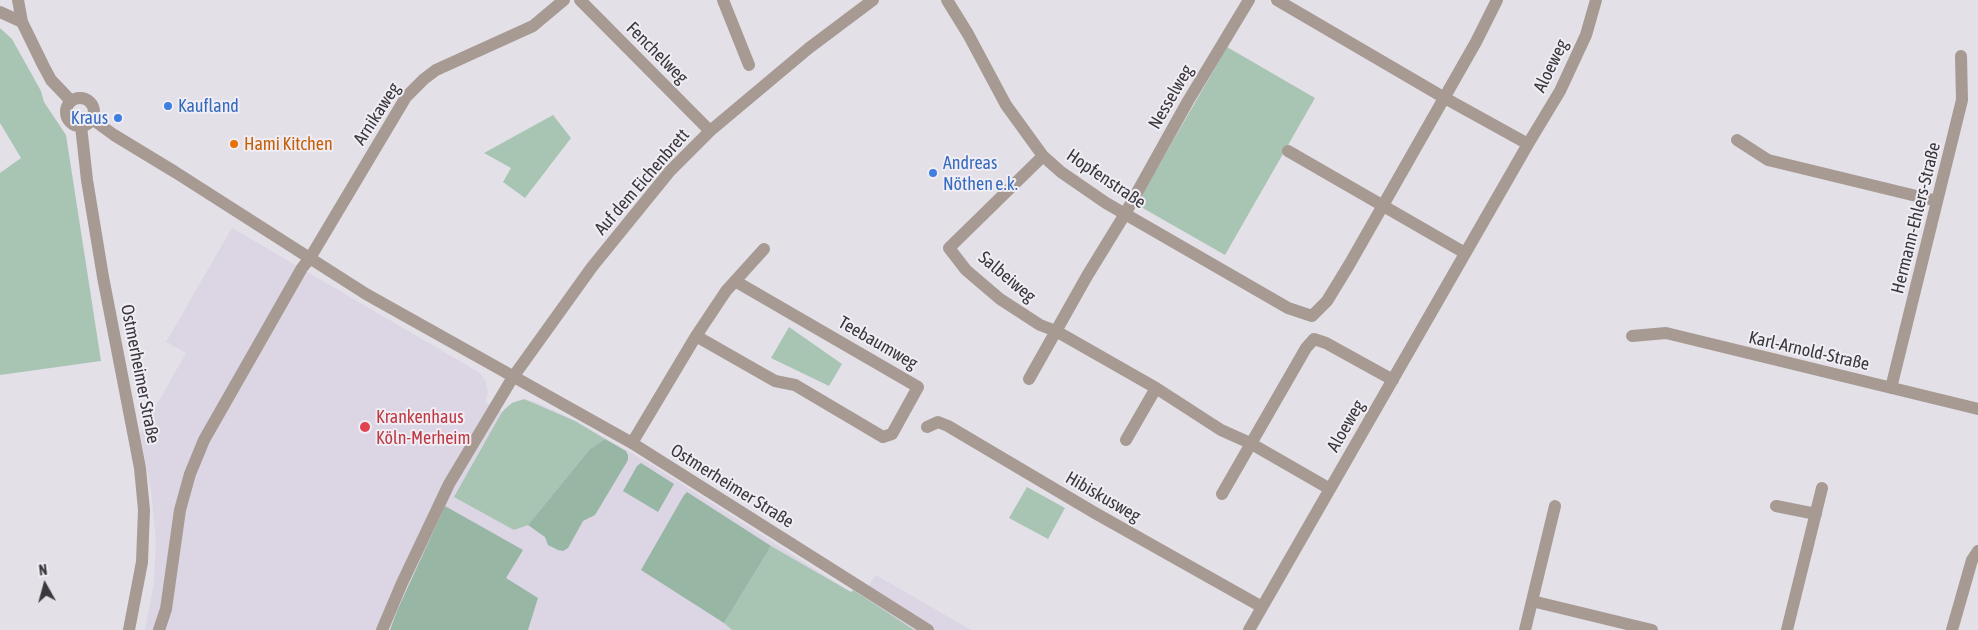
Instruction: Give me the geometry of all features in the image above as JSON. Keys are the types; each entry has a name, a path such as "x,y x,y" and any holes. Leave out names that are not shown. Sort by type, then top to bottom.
{"street":[{"path":"18,0 22,22 51,80 72,101"},
{"name":"Arnikaweg","path":"310,258 406,97 436,70 533,26 564,0"},
{"name":"Fenchelweg","path":"580,0 710,131"},
{"path":"723,0 749,65"},
{"name":"Auf dem Eichenbrett","path":"513,377 592,267 670,171 710,131 809,48 873,0"},
{"name":"Hopfenstraße","path":"947,0 968,34 1006,105 1043,156 1061,172 1106,204 1288,308 1312,316"},
{"name":"Nesselweg","path":"1125,214 1188,101 1249,0"},
{"path":"1276,0 1442,97 1528,144"},
{"path":"1222,494 1306,348 1314,339 1312,316 1327,301 1442,97 1476,42 1497,0"},
{"name":"Aloeweg","path":"1262,607 1560,91 1586,35 1596,0"},
{"path":"0,12 22,22"},
{"name":"Hermann-Ehlers-Straße","path":"1891,388 1962,100 1961,56"},
{"path":"80,98 88,100 93,107 92,119 89,123 81,126 72,123 67,117 67,108 72,101 80,98"},
{"name":"Ostmerheimer Straße","path":"92,119 114,135 366,294 632,443 928,630"},
{"name":"Ostmerheimer Straße","path":"81,126 87,180 105,286 140,468 144,510 142,562 130,630"},
{"path":"1737,140 1768,160 1937,201"},
{"path":"1288,152 1466,253"},
{"name":"Salbeiweg","path":"1043,156 949,248 966,270 1000,299 1040,325 1056,331 1156,388 1221,430 1250,443"},
{"path":"1028,379 1125,214"},
{"path":"632,443 696,336 726,291 764,249"},
{"path":"159,630 166,609 180,510 190,474 203,444 310,258"},
{"name":"Teebaumweg","path":"696,336 775,381 795,385 883,437 892,434 918,387 735,281"},
{"name":"Karl-Arnold-Straße","path":"1632,336 1666,333 1978,409"},
{"path":"1314,339 1326,342 1393,380"},
{"path":"382,630 441,497 513,377"},
{"path":"1126,440 1156,388"},
{"name":"Hibiskusweg","path":"927,426 938,422 948,426 1103,518 1262,607"},
{"path":"1250,443 1330,489"},
{"path":"1787,630 1822,488"},
{"path":"1525,630 1555,506"},
{"path":"1776,506 1816,514"},
{"path":"1952,630 1972,560 1978,551"},
{"path":"1532,601 1652,630"},
{"path":"1249,630 1262,607"}],"shaded area":[{"name":"Krankenhaus Köln-Merheim","path":"232,228 480,373 486,382 488,393 485,402 502,412 513,402 533,401 576,421 652,465 860,598 876,575 971,630 145,630 154,582 156,541 151,490 140,434 186,353 166,342"}],"green space":[{"path":"0,28 12,39 41,91 44,102 66,135 101,361 0,375 0,173 21,158 0,123"},
{"path":"1227,47 1315,98 1225,255 1141,207 1140,202 1143,193"},
{"path":"553,115 571,138 525,198 503,182 511,168 484,153"},
{"path":"789,327 842,364 829,386 771,358"},
{"path":"524,399 575,421 605,439 590,449 528,525 514,530 454,497 502,412 512,403"},
{"path":"605,439 626,451 628,460 595,515 583,521 568,548 563,551 558,550 548,545 545,537 528,525 590,449"},
{"path":"641,463 674,484 658,512 623,491 637,466"},
{"path":"1027,487 1065,508 1048,539 1009,518"},
{"path":"687,492 771,546 724,623 641,570"},
{"path":"445,506 523,550 506,578 538,598 528,630 390,630"},
{"path":"771,546 851,592 853,590 914,630 732,630 724,623"}],"place":[{"name":"Kaufland","path":"168,106"},
{"name":"Kraus","path":"118,118"},
{"name":"Hami Kitchen","path":"234,144"},
{"name":"Andreas Nöthen e.k.","path":"933,173"},
{"name":"Krankenhaus Köln-Merheim","path":"365,427"}]}
